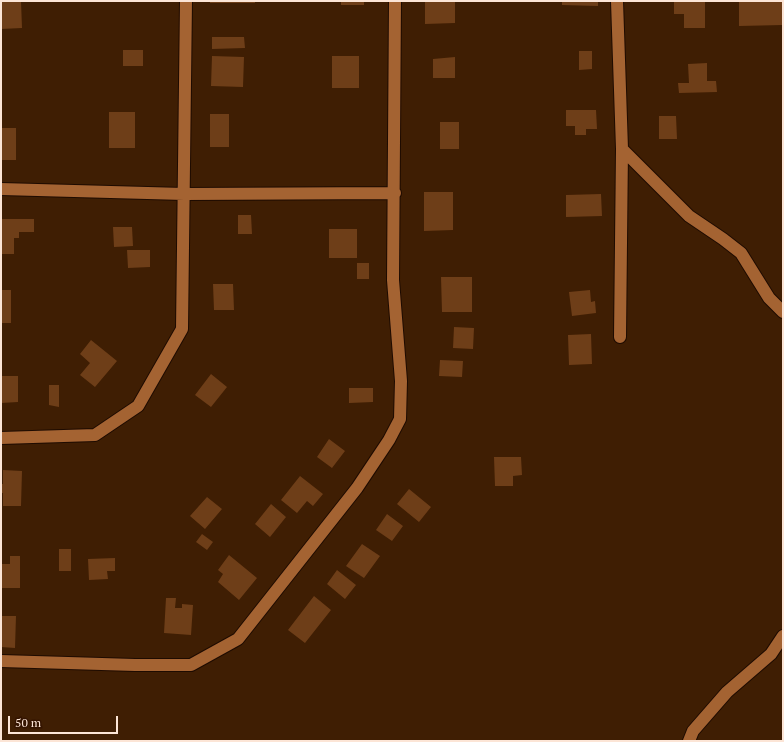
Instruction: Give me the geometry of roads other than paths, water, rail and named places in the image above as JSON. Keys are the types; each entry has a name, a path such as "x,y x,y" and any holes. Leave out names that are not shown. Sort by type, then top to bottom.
{"street":[{"path":"1,438 94,435 138,406 182,329 186,1"},
{"path":"1,661 191,665 238,639 357,488 389,440 400,418 401,381 393,280 395,1"},
{"path":"617,1 622,148 620,337"},
{"path":"622,148 689,216 741,253 769,298 783,312"},
{"path":"1,190 184,194 394,193"},
{"path":"689,741 693,731 727,692 771,654 783,636"}]}
